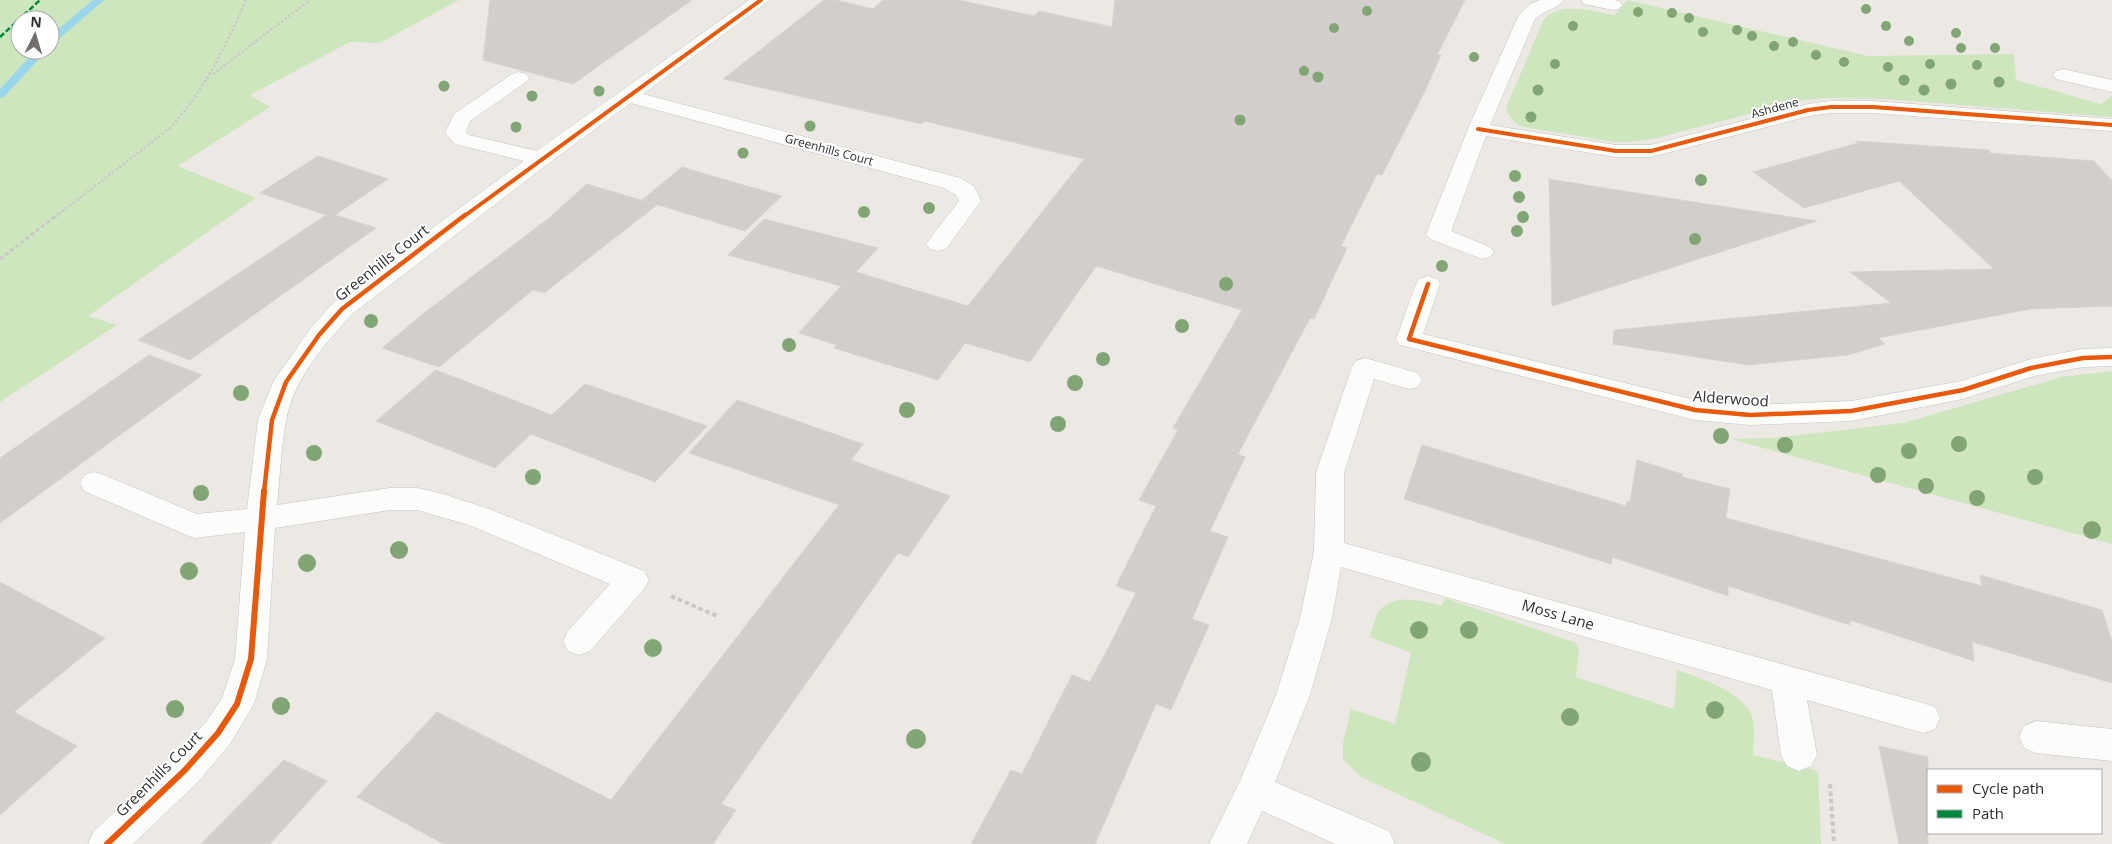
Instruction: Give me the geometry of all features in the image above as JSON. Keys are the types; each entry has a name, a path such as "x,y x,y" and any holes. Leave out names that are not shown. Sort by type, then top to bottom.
{"street":[{"name":"Greenhills Court","path":"107,844 185,770 218,733 237,704 251,659 261,519 272,420 286,382 319,335 342,308 368,287 541,158 761,0"},
{"path":"1482,252 1438,234 1478,129 1527,17 1536,8 1555,0"},
{"path":"1590,0 1613,5"},
{"path":"2063,75 2112,86"},
{"path":"519,78 461,118 455,133 462,140 541,158"},
{"name":"Greenhills Court","path":"628,96 952,183 966,191 970,201 938,244"},
{"name":"Ashdene","path":"1478,129 1616,151 1634,152 1651,151 1808,110 1831,107 1872,107 2112,125"},
{"name":"Alderwood","path":"1428,284 1409,339 1695,410 1750,415 1851,412 1963,390 2030,368 2083,358 2112,357"},
{"path":"1228,844 1254,790 1293,695 1316,618 1330,551 1330,473 1365,367 1409,380"},
{"path":"94,483 194,526 261,519 390,499 417,499 440,504 479,517 633,580 579,641"},
{"name":"Moss Lane","path":"1330,551 1923,718"},
{"path":"1786,680 1799,755"},
{"path":"2036,737 2112,745"},
{"path":"1254,790 1376,844"}],"path":[{"path":"0,259 170,128 196,100 213,74 246,0"},
{"path":"213,74 310,0"},
{"path":"633,580 717,616"},
{"path":"1799,755 1829,763 1834,844"}],"green space":[{"path":"0,0 459,0 380,43 350,42 250,95 270,107 178,166 256,198 88,316 117,325 0,402"},
{"path":"1627,0 1868,56 2014,54 2016,80 2101,104 2112,96 2112,117 1885,99 1822,98 1798,101 1657,138 1631,142 1614,142 1524,127 1513,120 1506,108 1543,21 1558,11 1567,9 1615,15"},
{"path":"2112,371 2112,544 1731,439 1773,438 1903,423 2062,377"},
{"path":"1445,598 1576,643 1579,649 1576,677 1674,709 1677,670 1709,682 1733,695 1742,702 1753,720 1753,755 1818,771 1821,844 1505,844 1361,777 1343,759 1343,743 1351,709 1395,724 1411,653 1370,637 1377,615 1389,603 1398,600 1416,600 1442,606"}],"building":[{"path":"490,0 692,0 573,84 483,60"},
{"path":"824,0 836,0 873,9 883,0 958,0 1034,16 1039,11 1112,27 1115,0 1465,0 1437,55 1441,55 1424,93 1382,175 1377,174 1341,246 1347,248 1314,319 1310,318 1238,454 1245,457 1210,531 1228,537 1192,619 1209,625 1171,710 1156,704 1095,844 971,844 1011,770 1022,774 1072,675 1090,682 1114,637 1136,593 1116,586 1156,506 1139,500 1178,430 1173,428 1242,310 1096,266 1030,362 965,343 938,380 834,348 837,345 799,333 841,286 728,255 764,219 878,248 856,272 968,306 1084,159 924,121 922,124 723,79"},
{"path":"1856,141 1989,150 1990,153 2094,161 2112,181 2112,306 2030,309 1878,338 1885,344 1848,355 1748,365 1613,344 1614,330 1891,303 1850,272 1994,269 1899,181 1804,208 1753,172 1858,143"},
{"path":"318,156 388,179 335,215 376,228 190,360 138,340 326,215 260,193"},
{"path":"682,167 782,196 745,231 642,200"},
{"path":"1549,179 1610,189 1817,221 1552,306"},
{"path":"587,184 657,205 544,293 533,290 439,367 382,348 428,310 549,218"},
{"path":"149,355 202,375 0,523 0,458"},
{"path":"436,370 552,415 585,384 707,426 655,482 531,434 495,468 376,421"},
{"path":"737,400 863,444 851,460 950,496 908,557 898,553 721,804 736,810 713,844 444,844 357,797 437,712 611,800 839,505 689,453"},
{"path":"1422,445 1626,506 1627,501 1630,502 1637,460 1682,474 1682,477 1730,489 1726,518 1982,586 1980,575 2102,610 2112,641 2112,683 1972,642 1974,661 1850,620 1850,625 1728,586 1728,596 1612,557 1611,564 1404,499"},
{"path":"0,582 105,638 14,712 77,746 0,815"},
{"path":"1879,746 1928,757 1928,844 1899,844"},
{"path":"284,760 327,781 270,844 201,844"}],"waterway":[{"path":"60,33 99,0"},
{"path":"0,95 33,60"}],"marked path":[{"path":"0,37 40,0"}],"cycle path":[{"path":"107,844 185,770 218,733 237,704 251,659 261,519 272,420 286,382 319,335 342,309 369,287 541,158 761,0"},
{"path":"1478,129 1616,151 1651,151 1808,110 1831,107 1873,107 2112,125"},
{"path":"1428,284 1409,339 1695,410 1750,415 1851,411 1963,390 2031,368 2083,358 2112,357"}]}
